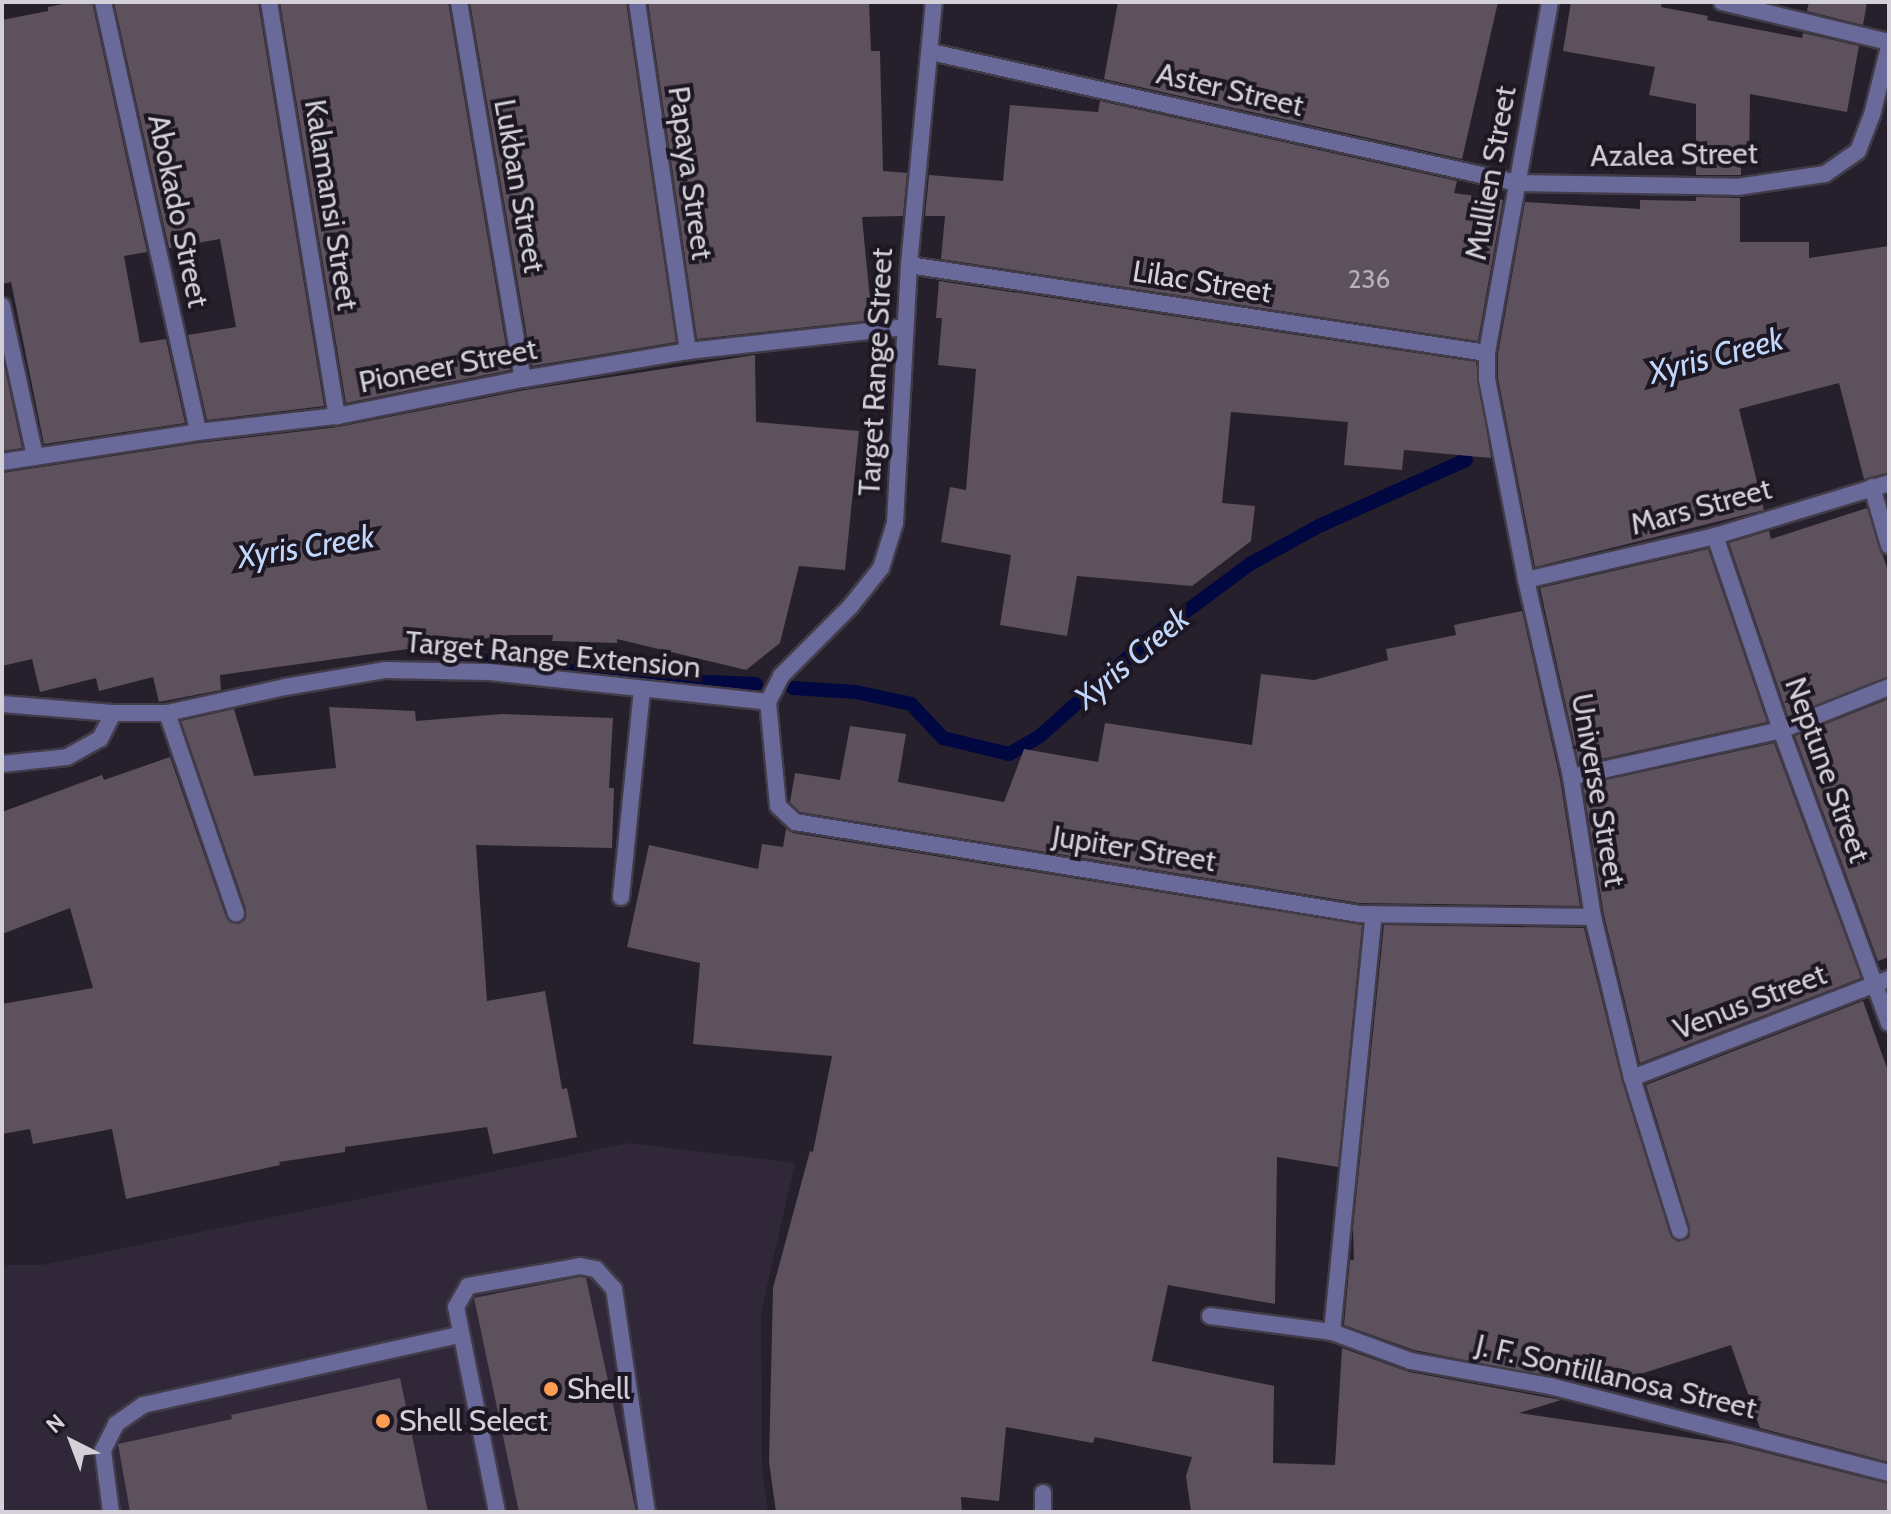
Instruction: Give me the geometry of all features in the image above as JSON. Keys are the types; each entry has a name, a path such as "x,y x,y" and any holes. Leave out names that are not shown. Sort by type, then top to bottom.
{"street":[{"name":"Abokado Street","path":"103,2 198,432"},
{"name":"Kalamansi Street","path":"269,2 337,416"},
{"name":"Lukban Street","path":"459,2 523,379"},
{"name":"Papaya Street","path":"637,2 688,351"},
{"name":"Target Range Street","path":"768,702 781,676 850,607 881,568 895,523 909,265 934,2"},
{"name":"Mullien Street","path":"1487,353 1550,2"},
{"path":"1722,2 1889,44"},
{"name":"Azalea Street","path":"1517,183 1737,187 1825,174 1858,151 1872,115 1889,44"},
{"name":"Aster Street","path":"931,52 1517,183"},
{"name":"Lilac Street","path":"909,265 1487,353"},
{"path":"2,306 35,456"},
{"name":"Pioneer Street","path":"2,462 198,432 337,416 523,379 688,351 905,327"},
{"name":"Universe Street","path":"1487,353 1491,405 1526,580 1571,777 1593,917 1632,1078 1680,1231"},
{"path":"1881,485 1889,546"},
{"name":"Mars Street","path":"1526,580 1715,536 1881,485"},
{"name":"Neptune Street","path":"1715,536 1781,730 1882,981 1889,1023"},
{"name":"Target Range Extension","path":"2,704 113,713 167,713 285,687 385,670 489,672 768,702"},
{"path":"1571,777 1781,730 1889,687"},
{"path":"621,897 642,689"},
{"name":"Jupiter Street","path":"768,702 778,806 795,822 1374,914 1593,917"},
{"path":"2,764 67,757 100,739 113,713"},
{"path":"167,713 236,913"},
{"path":"1332,1332 1374,914"},
{"name":"Venus Street","path":"1632,1078 1882,981"},
{"path":"497,1512 456,1307 468,1286 580,1266 596,1269 614,1289 647,1512"},
{"name":"J. F. Sontillanosa Street","path":"1210,1316 1332,1332 1411,1361 1550,1386 1889,1473"},
{"path":"111,1512 103,1450 116,1424 143,1405 460,1335"},
{"path":"1043,1493 1043,1512"}],"shaded area":[{"name":"Shell","path":"629,1143 795,1163 761,1313 762,1467 768,1512 2,1512 2,1265 42,1265"}],"building":[{"path":"92,2 147,252 124,256 140,343 166,339 185,423 44,444 11,282 2,284 2,20 48,11 48,7"},
{"path":"114,2 258,2 324,406 207,420 188,335 236,327 220,239 169,248"},
{"path":"280,2 448,2 510,370 346,403"},
{"path":"470,2 626,2 676,342 532,366"},
{"path":"648,2 869,2 871,51 880,51 883,171 907,173 903,216 862,217 872,320 697,339"},
{"path":"1118,2 1498,2 1462,159 1104,79"},
{"path":"1571,2 1662,2 1661,7 1708,16 1707,20 1802,38 1803,33 1859,46 1847,112 1750,94 1749,163 1741,163 1741,175 1696,175 1696,104 1649,95 1655,67 1563,51"},
{"path":"1809,2 1867,2 1863,25 1807,11"},
{"path":"1100,101 1457,181 1454,193 1503,200 1478,341 941,259 945,216 925,216 929,175 1003,181 1010,105 1098,112"},
{"path":"1696,197 1740,198 1740,242 1809,242 1809,258 1889,246 1889,472 1864,479 1839,383 1739,409 1764,510 1535,567 1498,378 1498,354 1525,202 1640,209 1640,200 1696,201"},
{"path":"939,281 1476,362 1491,458 1404,450 1402,470 1344,465 1348,422 1231,412 1222,503 1255,506 1251,541 1192,586 1077,576 1067,636 1000,625 1011,555 941,542 950,487 966,490 976,369 938,365 942,318 936,318"},
{"path":"755,355 756,422 859,431 845,570 799,566 780,643 746,670 617,639 617,643 552,641 553,635 509,635 220,675 221,690 159,702 153,677 99,691 96,678 40,692 32,659 2,666 2,473 199,443 338,427 525,390"},
{"path":"2,365 22,448 2,451"},
{"path":"1867,508 1889,574 1889,676 1788,716 1729,543 1769,531 1771,539"},
{"path":"1708,549 1767,722 1579,764 1540,588"},
{"path":"1522,611 1560,779 1580,906 1360,903 800,812 790,802 795,773 840,780 850,726 906,734 898,782 1004,802 1024,749 1098,762 1105,723 1252,745 1261,674 1314,680 1388,660 1386,649 1456,635 1454,625"},
{"path":"1889,699 1889,957 1878,961 1795,736"},
{"path":"329,707 415,711 416,721 502,714 613,718 609,788 614,788 612,848 476,845 487,1001 545,991 562,1089 567,1088 577,1137 493,1154 487,1127 345,1147 345,1152 279,1162 280,1165 126,1199 112,1129 33,1144 30,1129 2,1134 2,1004 93,988 70,908 2,934 2,812 102,775 104,780 170,757 226,917 239,924 245,920 246,909 181,721 234,709 254,776 336,768"},
{"path":"1774,743 1861,978 1640,1063 1604,915 1583,785"},
{"path":"786,829 793,833 1362,925 1338,1167 1277,1157 1275,1304 1168,1285 1152,1361 1274,1386 1273,1463 1335,1465 1342,1348 1409,1372 1561,1400 1519,1413 1731,1444 1889,1484 1889,1512 1191,1512 1186,1476 1192,1457 1095,1437 1093,1443 1006,1427 999,1501 961,1497 962,1512 776,1512 769,1462 773,1288 810,1151 813,1152 832,1056 693,1044 700,963 627,947 649,845 758,869 762,844 783,847"},
{"path":"1384,925 1584,928 1622,1081 1670,1234 1678,1242 1689,1238 1690,1228 1646,1085 1863,1001 1889,1074 1889,1462 1760,1428 1731,1345 1600,1387 1414,1350 1344,1325 1350,1260 1354,1260 1353,1228"},
{"name":"Shell","path":"586,1278 636,1512 519,1512 474,1298"},
{"path":"400,1378 428,1512 130,1512 118,1444 232,1419 231,1415"}],"waterway":[{"name":"Xyris Creek","path":"793,688 856,692 911,704 943,738 1009,754 1040,736 1145,642 1250,564 1319,526 1466,460"},
{"name":"Xyris Creek","path":"464,625 467,659 640,679 756,684"}],"place":[{"name":"Shell","path":"551,1389"},
{"name":"Shell Select","path":"383,1421"}]}
